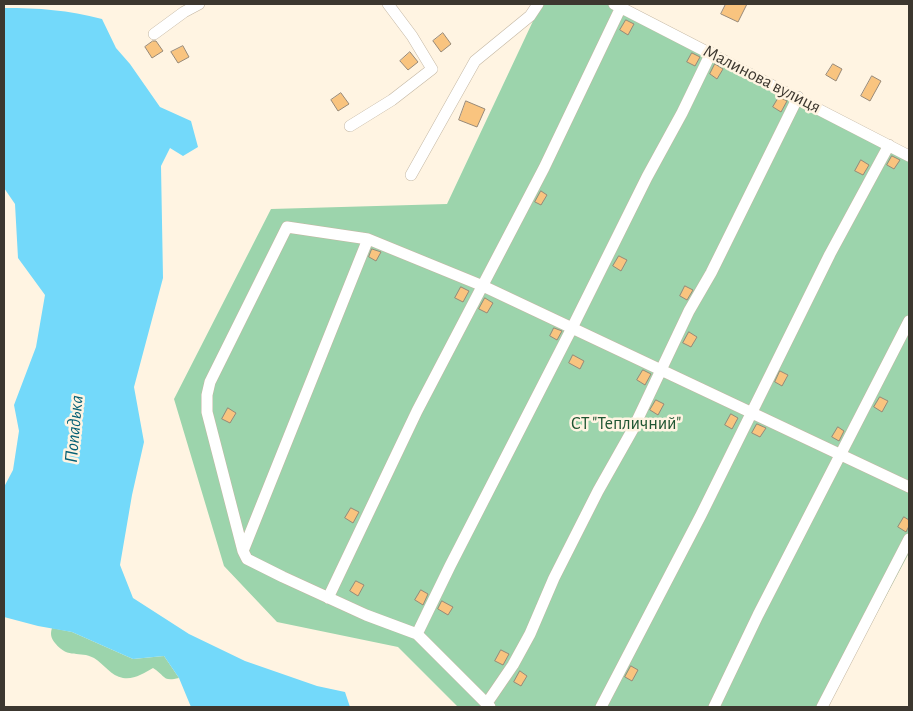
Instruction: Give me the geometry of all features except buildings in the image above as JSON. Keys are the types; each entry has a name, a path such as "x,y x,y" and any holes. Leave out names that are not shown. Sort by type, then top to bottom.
{"street":[{"path":"154,34 184,12 199,4"},
{"path":"350,126 392,100 432,69 412,36 388,4"},
{"path":"411,175 475,62 530,16 538,4"},
{"path":"328,598 417,411 544,168 617,6"},
{"name":"Малинова вулиця","path":"617,6 798,97 909,156"},
{"path":"417,634 647,176 682,113 711,53"},
{"path":"798,97 711,273 689,311 661,370 633,429 598,491 580,530 554,578 530,634 489,705 417,634 328,598 255,564 247,559 243,552 207,412 206,395 210,382 287,227 368,239 483,286 572,328 661,370 750,412 909,488"},
{"path":"601,707 701,515 750,412 830,254 889,145"},
{"path":"243,552 368,239"},
{"path":"714,707 758,615 909,321"},
{"path":"822,707 909,539"}],"green space":[{"name":"СТ \"Тепличний\"","path":"541,4 618,4 909,153 909,553 827,707 458,707 398,647 277,622 224,566 174,399 271,209 447,204"},
{"path":"52,628 72,632 133,659 164,656 179,678 167,679 153,668 135,677 119,677 94,658 70,653 60,648 52,638"}],"water":[{"name":"Попадька","path":"4,8 53,10 102,19 116,48 130,64 160,107 191,121 198,147 183,156 170,148 161,166 163,278 134,387 144,442 132,495 120,565 133,598 189,634 245,661 317,686 345,692 350,707 191,707 179,678 164,656 133,659 72,632 4,617 4,487 13,470 19,431 14,405 36,347 45,295 18,258 15,204 4,188"}]}
